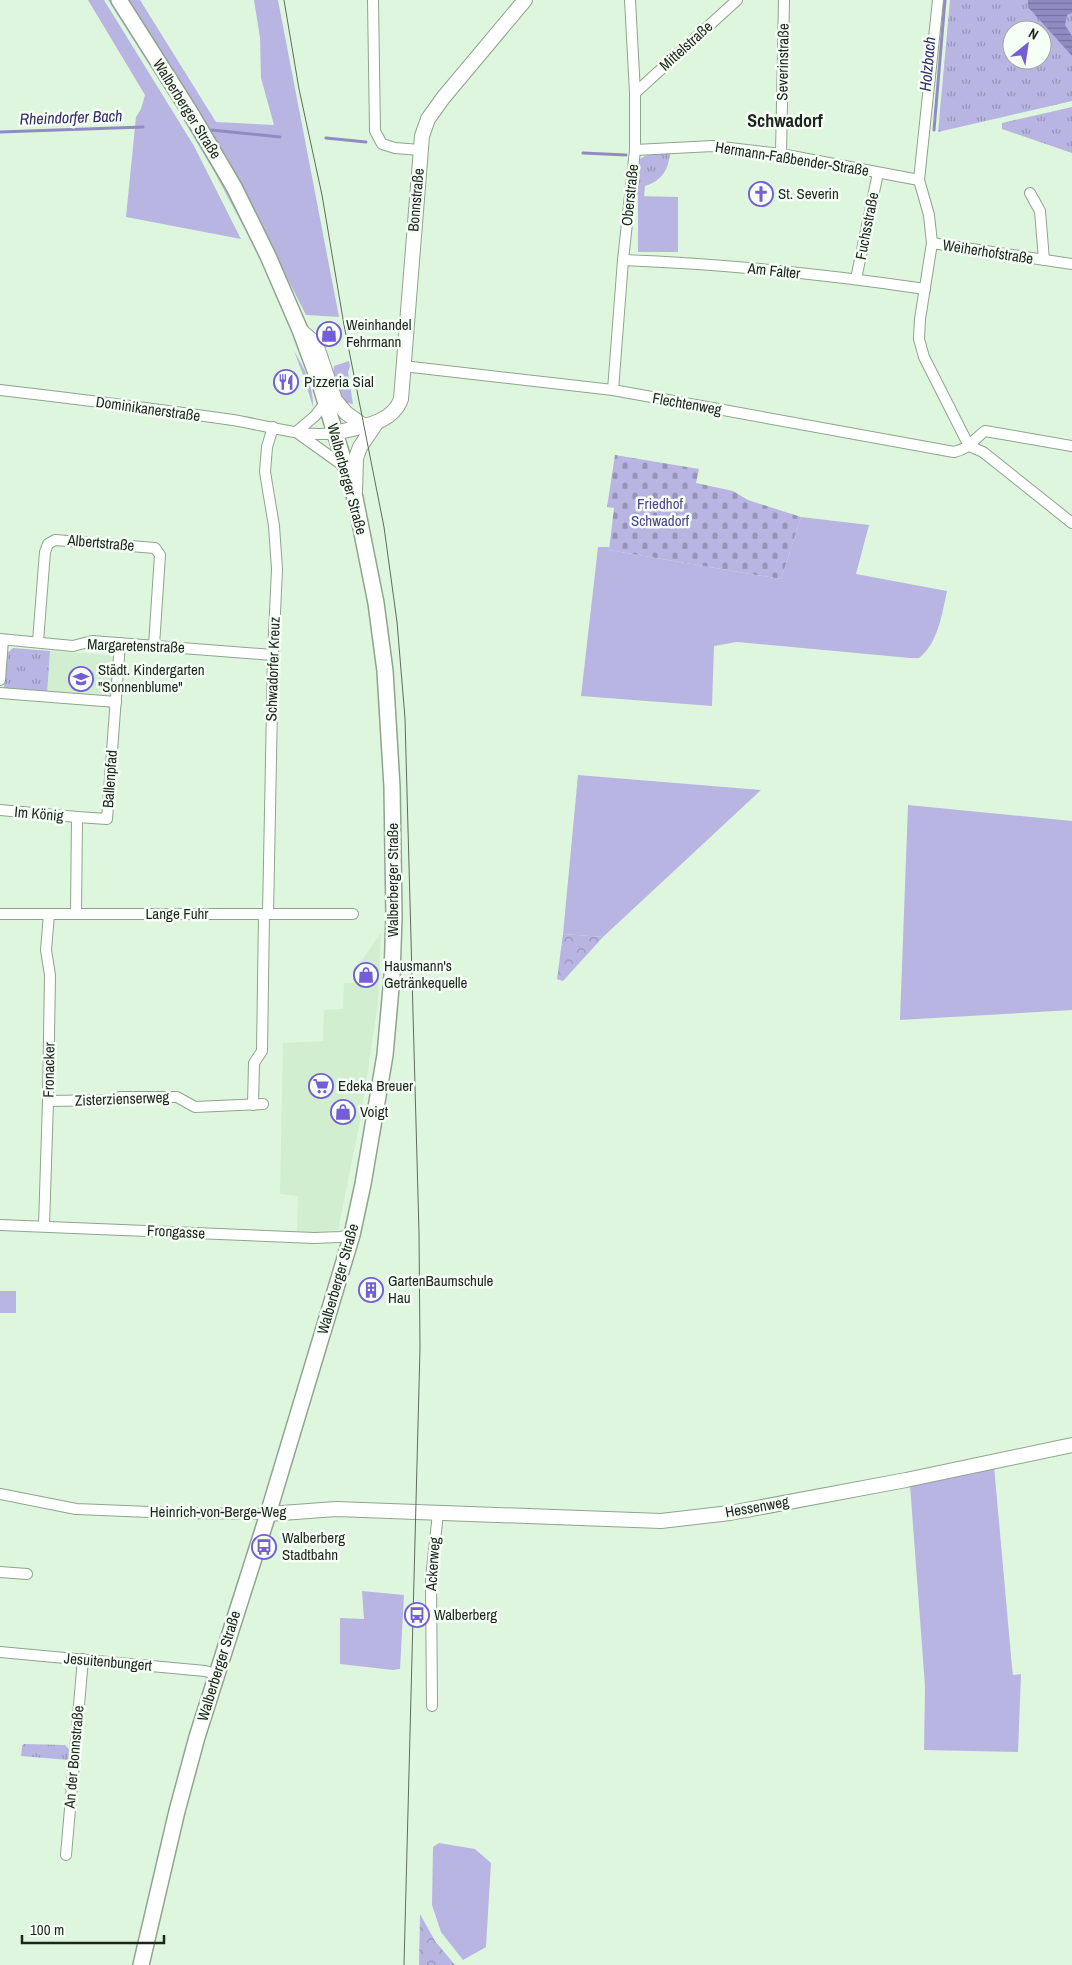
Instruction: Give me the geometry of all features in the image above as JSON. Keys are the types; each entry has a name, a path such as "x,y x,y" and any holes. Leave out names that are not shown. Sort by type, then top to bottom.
{"main road":[{"name":"Walberberger Straße","path":"119,0 190,112 234,187 268,256 300,330 321,387 334,433 351,462 354,498 376,603 385,671 392,787 394,916 392,976 385,1055 363,1184 352,1235 268,1514 216,1674 177,1810 141,1965"}],"street":[{"path":"374,0 376,131 382,144 395,148 420,150"},
{"name":"Bonnstraße","path":"334,433 388,418 398,407 401,399 422,136 428,119 443,98 525,0"},
{"name":"Oberstraße","path":"613,390 623,260 635,150 635,93 630,0"},
{"name":"Mittelstraße","path":"635,93 737,0"},
{"name":"Severinstraße","path":"781,154 784,0"},
{"path":"938,0 918,180 929,215 932,243 920,318 920,339 924,357 969,446 983,452 1072,523"},
{"name":"Hermann-Faßbender-Straße","path":"635,150 713,146 781,154 918,180"},
{"name":"Fuchsstraße","path":"856,279 878,173"},
{"name":"Weiherhofstraße","path":"1030,193 1040,211 1044,260"},
{"name":"Weiherhofstraße","path":"932,243 1072,264"},
{"name":"Am Falter","path":"623,260 705,264 856,279 925,289"},
{"path":"300,330 316,344 335,400 346,413 370,424"},
{"name":"Flechtenweg","path":"403,366 613,390 954,452 964,450 969,446"},
{"name":"Dominikanerstraße","path":"0,390 161,410 296,432 323,435 334,433"},
{"path":"296,432 315,416 325,403"},
{"name":"Bonnstraße","path":"351,462 370,424"},
{"name":"Schwadorfer Kreuz","path":"266,914 277,569 274,526 264,472 267,447 273,427"},
{"path":"969,446 985,431 1072,446"},
{"name":"Dominikanerstraße","path":"296,432 351,462"},
{"name":"Albertstraße","path":"38,641 45,552 48,544 55,540 155,548 160,555 154,645"},
{"path":"0,680 1,640"},
{"name":"Margaretenstraße","path":"1,640 38,641 73,646 92,641 273,655"},
{"name":"Ballenpfad","path":"77,817 107,819 120,643"},
{"path":"0,694 116,702"},
{"name":"Im König","path":"0,810 77,817"},
{"path":"76,914 77,817"},
{"name":"Lange Fuhr","path":"0,914 353,914"},
{"name":"Fronacker","path":"44,1226 50,975 46,950 49,914"},
{"name":"Zisterzienserweg","path":"48,1101 111,1100 120,1097 178,1098 195,1107 258,1105 254,1063 262,1051 266,914"},
{"name":"Frongasse","path":"0,1225 314,1238 352,1235"},
{"name":"Hessenweg","path":"438,1513 661,1521 730,1513 906,1480 1072,1445"},
{"name":"Heinrich-von-Berge-Weg","path":"0,1494 76,1509 175,1514 268,1514 336,1509 438,1513"},
{"name":"Ackerweg","path":"432,1706 431,1579 438,1513"},
{"path":"0,1572 27,1574"},
{"name":"Jesuitenbungert","path":"0,1652 205,1671 216,1674"},
{"name":"An der Bonnstraße","path":"66,1855 83,1659"}],"shaded area":[{"path":"1028,0 1072,0 1072,13 1067,15 1065,25 1072,36 1072,56 1052,34 1052,20 1040,20 1028,7"},
{"name":"Städt. Kindergarten \"Sonnenblume\"","path":"50,651 109,655 112,657 114,664 110,697 47,694"},
{"path":"381,933 378,1003 361,1116 338,1230 297,1233 298,1196 280,1194 283,1043 323,1041 324,1010 343,1009 344,983 353,983 354,971"}],"green space":[{"path":"88,0 104,0 194,146 241,239 126,217 136,117 141,109 145,95"},
{"path":"108,0 111,0 173,97 176,106"},
{"path":"126,0 140,0 216,122 274,125 261,78 260,38 254,0 278,0 339,317 306,315 235,176"},
{"path":"950,0 1072,0 1072,101 938,132"},
{"path":"1072,107 1072,153 1002,129 1002,123"},
{"path":"183,119 187,120 235,203 249,231 247,233 215,173"},
{"path":"670,152 664,173 656,181 645,186 644,197 638,196 634,192 637,165 640,160 649,155"},
{"path":"638,196 678,197 678,252 638,252"},
{"path":"294,351 310,385 313,407 302,372"},
{"path":"349,361 348,372 353,404 344,402 333,374 334,366"},
{"name":"Friedhof Schwadorf","path":"615,455 699,469 696,483 733,491 748,500 801,517 781,579 609,550 614,508 607,507"},
{"path":"801,517 869,525 856,574 947,591 935,636 919,658 737,642 714,646 712,706 581,696 598,547 609,547 609,550 781,579"},
{"path":"13,648 50,651 47,694 6,690 4,688 6,654"},
{"path":"578,775 761,790 603,937 563,934"},
{"path":"908,805 1072,821 1072,1010 900,1020"},
{"path":"563,934 603,937 563,981 557,979"},
{"path":"0,1291 16,1291 16,1313 0,1313"},
{"path":"994,1466 1013,1675 1021,1674 1018,1752 924,1750 925,1686 910,1485"},
{"path":"362,1591 404,1595 400,1669 393,1670 340,1664 340,1618 364,1619"},
{"path":"24,1744 65,1745 69,1749 68,1760 21,1756"},
{"path":"439,1843 475,1849 491,1863 486,1947 463,1960 441,1932 432,1905 433,1847"},
{"path":"420,1914 435,1941 455,1965 419,1965"}],"waterway":[{"name":"Holzbach","path":"934,130 945,0"},
{"name":"Rheindorfer Bach","path":"0,132 143,127"},
{"name":"Holzbach","path":"211,130 280,137"},
{"name":"Holzbach","path":"326,138 366,142"},
{"name":"Holzbach","path":"583,153 626,155"}],"tram line":[{"path":"284,0 299,89 322,195 344,325 384,527 397,622 405,718 419,1233 420,1348 404,1965"}],"place":[{"name":"St. Severin","path":"761,194"},
{"name":"Weinhandel Fehrmann","path":"329,334"},
{"name":"Pizzeria Sial","path":"286,382"},
{"name":"Städt. Kindergarten \"Sonnenblume\"","path":"81,679"},
{"name":"Hausmann's Getränkequelle","path":"366,975"},
{"name":"Edeka Breuer","path":"321,1086"},
{"name":"Voigt","path":"343,1112"},
{"name":"GartenBaumschule Hau","path":"371,1290"},
{"name":"Walberberg Stadtbahn","path":"264,1547"},
{"name":"Walberberg","path":"417,1615"}],"district":[{"name":"Schwadorf","path":"785,121"}]}
